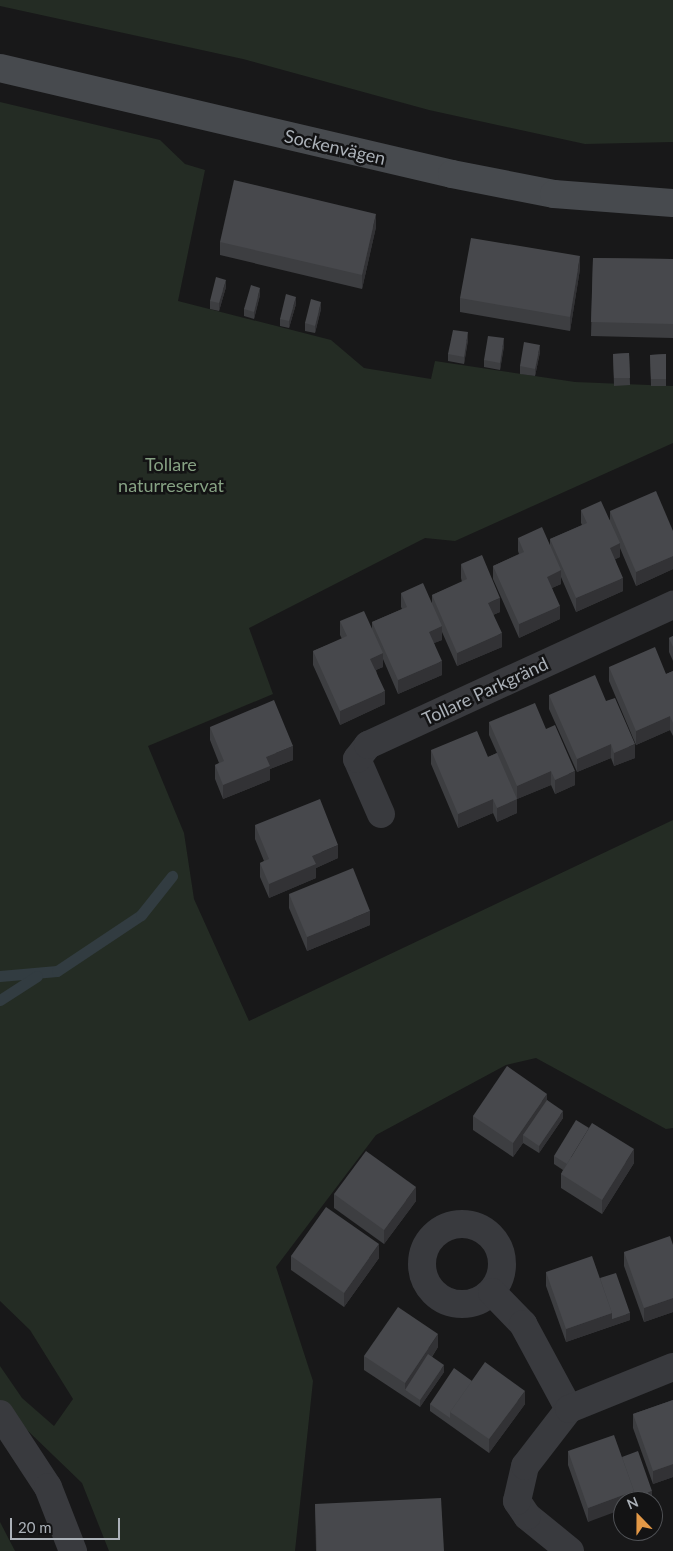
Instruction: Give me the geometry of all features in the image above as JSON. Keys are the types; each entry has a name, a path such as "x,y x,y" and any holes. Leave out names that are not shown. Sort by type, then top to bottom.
{"street":[{"name":"Sockenvägen","path":"0,68 452,174 554,194 673,203"},
{"name":"Tollare Parkgränd","path":"382,814 357,759 368,745 673,605"},
{"path":"492,1292 523,1324 569,1409"},
{"path":"570,1551 527,1516 517,1501 525,1466 569,1409 673,1367"},
{"path":"0,1414 48,1487 73,1551"}],"green space":[{"path":"0,0 673,0 673,142 585,144 429,110 243,59 0,6"},
{"name":"Tollare naturreservat","path":"0,102 160,140 185,164 205,170 178,301 331,340 364,368 431,379 435,361 575,382 673,386 673,443 455,541 425,538 249,628 273,694 148,746 184,833 194,899 249,1021 673,820 673,1128 666,1129 536,1058 506,1065 376,1135 276,1267 313,1381 295,1551 109,1551 82,1483 0,1404 0,1366 22,1398 54,1426 73,1399 30,1330 0,1301"},
{"path":"0,1522 15,1551 0,1551"}],"building":[{"path":"234,180 376,214 362,275 220,242"},
{"path":"471,238 580,256 570,317 460,298"},
{"path":"593,258 673,259 673,324 591,322"},
{"path":"216,277 226,280 219,303 210,301"},
{"path":"251,285 260,288 254,312 244,309"},
{"path":"286,294 296,297 289,321 280,319"},
{"path":"311,299 321,302 315,326 305,323"},
{"path":"453,330 468,332 464,357 448,354"},
{"path":"488,336 504,338 500,363 484,360"},
{"path":"524,342 540,345 535,369 520,366"},
{"path":"629,353 630,378 614,378 613,354"},
{"path":"666,354 666,379 651,379 650,355"},
{"path":"656,491 673,531 673,556 636,572 610,511"},
{"path":"601,501 620,543 610,548 623,578 576,598 550,539 587,523 581,510"},
{"path":"542,527 561,570 547,577 560,606 519,624 493,566 524,552 518,538"},
{"path":"482,555 500,598 488,603 502,633 457,653 432,595 467,579 461,564"},
{"path":"423,583 442,626 429,632 442,661 398,680 372,622 407,607 401,593"},
{"path":"364,611 383,653 370,659 385,691 340,711 313,651 347,636 340,621"},
{"path":"673,636 673,647 669,638"},
{"path":"655,647 666,674 673,671 673,723 670,716 636,731 609,667"},
{"path":"595,675 606,701 615,698 635,744 614,753 611,744 577,759 549,695"},
{"path":"274,700 293,746 266,757 270,766 223,785 215,765 224,761 210,727"},
{"path":"535,703 546,729 555,725 575,771 555,780 551,771 517,786 489,722"},
{"path":"477,731 488,757 497,753 517,799 497,808 493,799 458,814 431,750"},
{"path":"320,799 338,845 312,856 316,864 269,884 260,863 269,859 255,825"},
{"path":"353,868 370,911 307,937 289,894"},
{"path":"507,1066 547,1094 513,1143 473,1116"},
{"path":"547,1100 563,1111 539,1146 523,1135"},
{"path":"576,1120 589,1128 567,1164 554,1156"},
{"path":"592,1123 634,1149 602,1200 561,1174"},
{"path":"366,1151 416,1187 384,1230 334,1194"},
{"path":"326,1207 379,1244 344,1293 291,1256"},
{"path":"670,1236 673,1245 673,1298 644,1308 624,1252"},
{"path":"592,1256 612,1313 566,1329 546,1272"},
{"path":"616,1273 630,1313 612,1319 612,1313 600,1278"},
{"path":"398,1307 438,1334 405,1383 364,1356"},
{"path":"428,1354 444,1365 420,1400 405,1390"},
{"path":"485,1362 525,1391 489,1439 450,1412"},
{"path":"454,1368 472,1381 450,1412 450,1418 430,1404"},
{"path":"673,1400 673,1464 653,1471 633,1414"},
{"path":"614,1435 634,1491 613,1491 613,1499 588,1508 568,1451"},
{"path":"638,1451 652,1491 634,1491 622,1457"},
{"path":"441,1498 444,1551 317,1551 315,1504"}],"waterway":[{"path":"0,976 57,971 141,915 172,876"},
{"path":"0,1000 37,976"}]}
